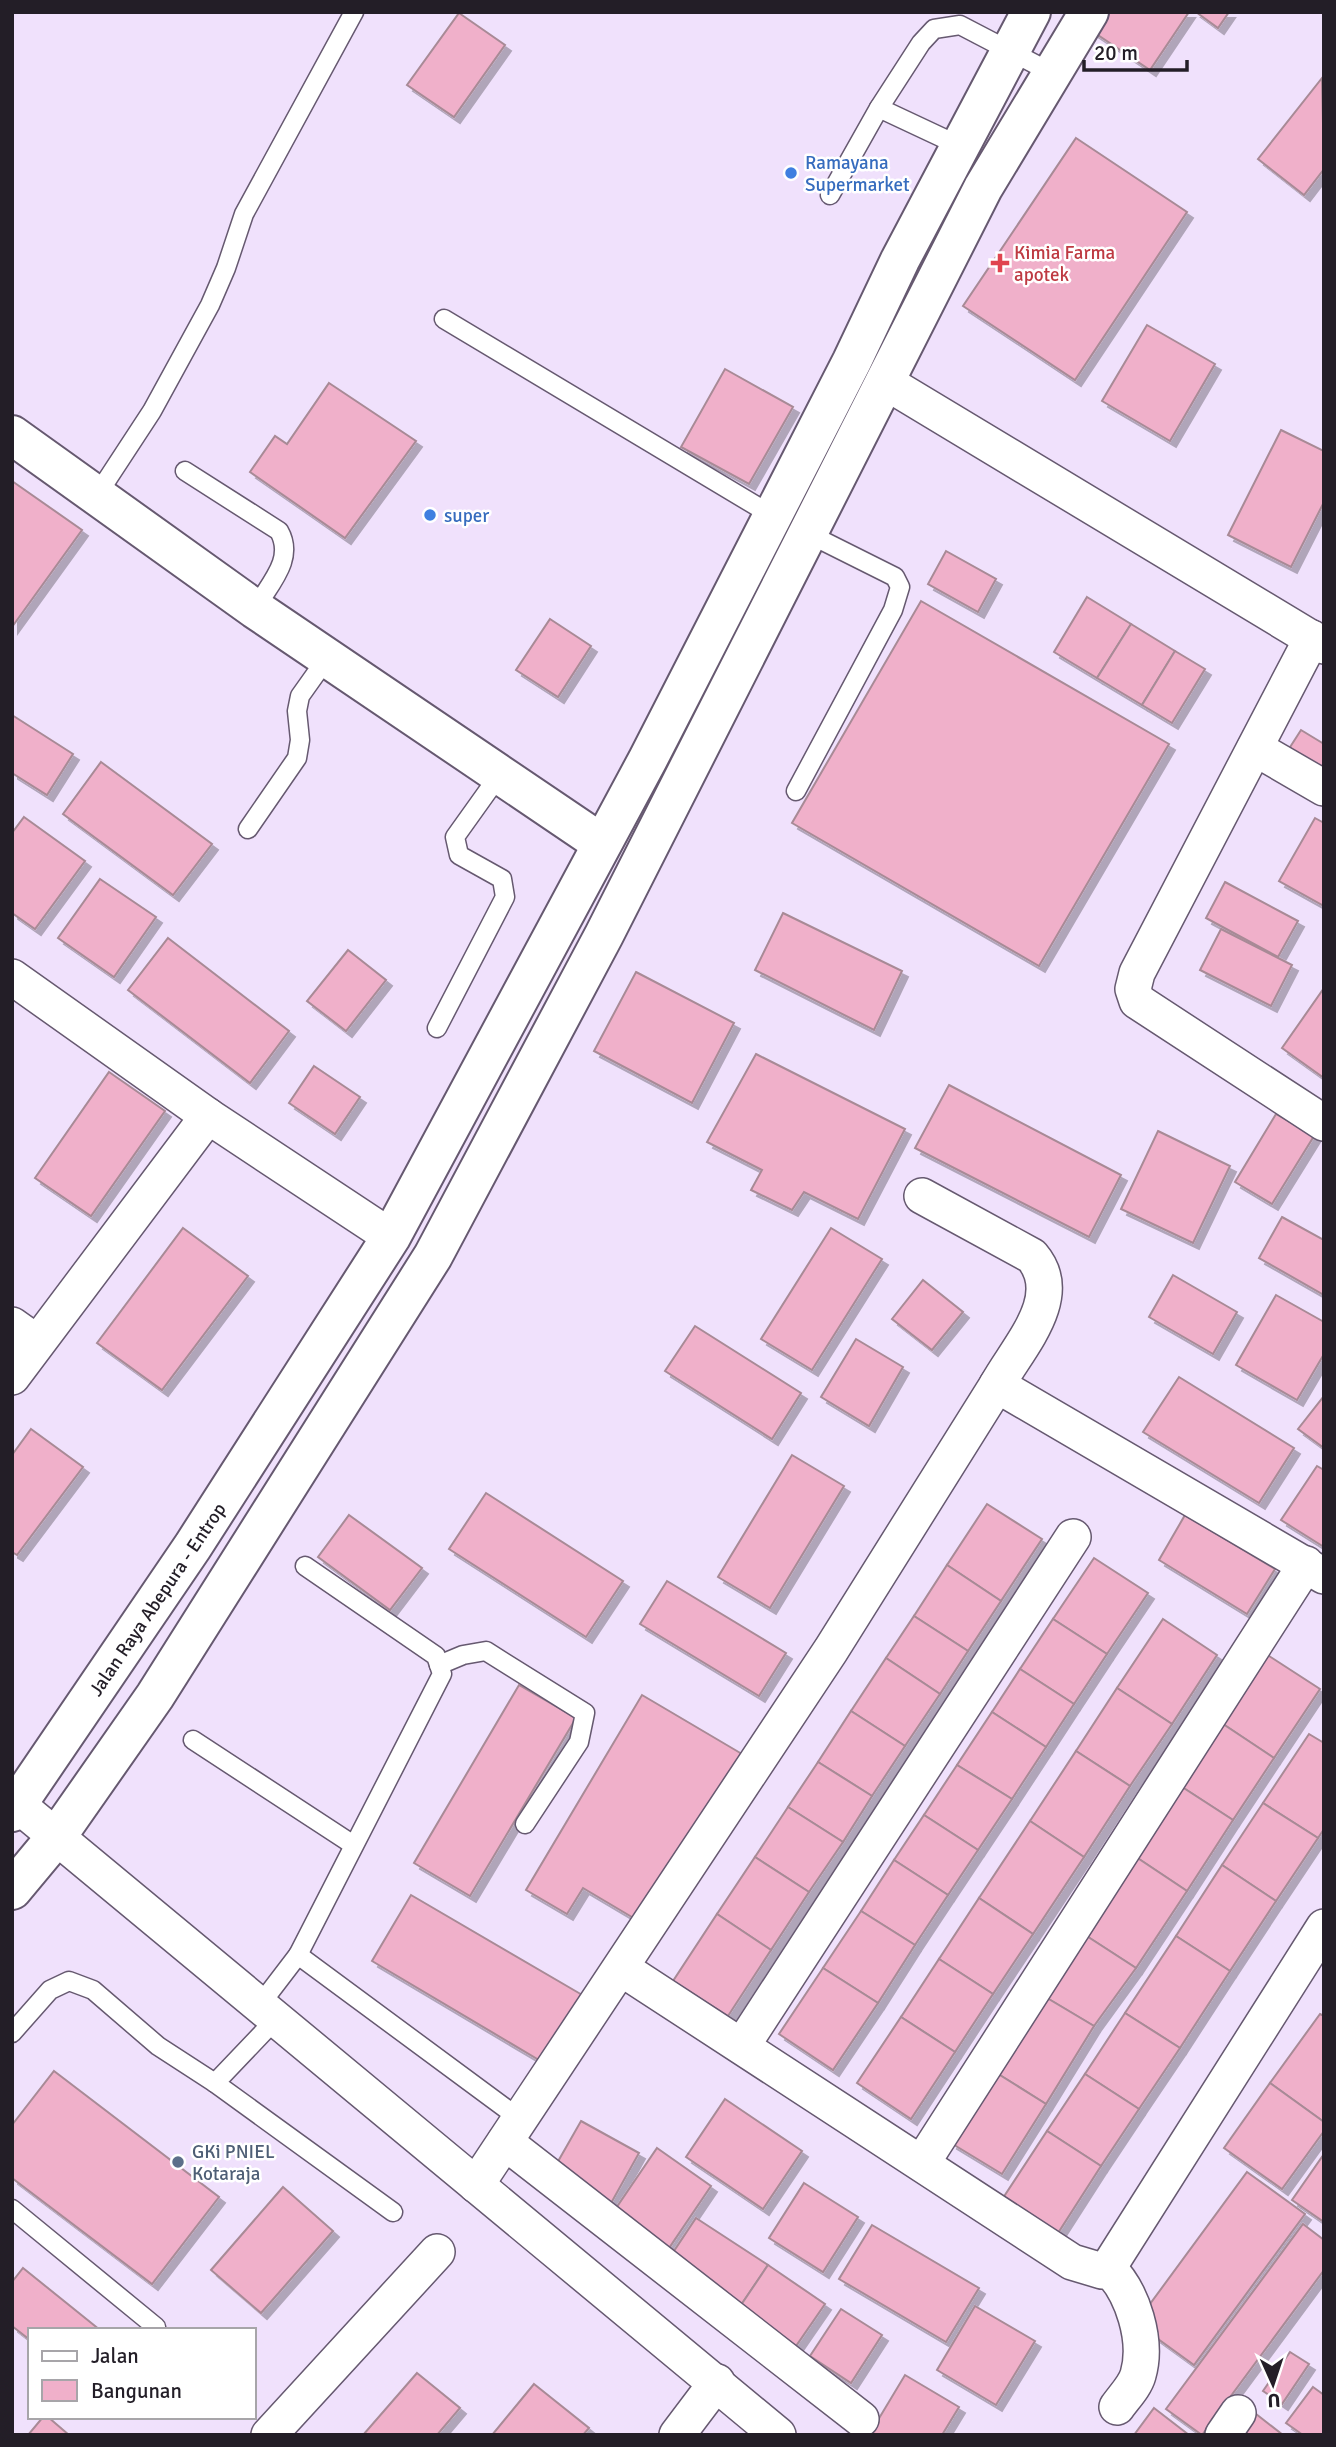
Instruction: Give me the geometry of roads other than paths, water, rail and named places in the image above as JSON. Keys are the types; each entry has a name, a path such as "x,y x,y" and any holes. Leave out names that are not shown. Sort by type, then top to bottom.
{"main road":[{"name":"Jalan Raya Abepura - Entrop","path":"15,1809 193,1546 391,1237 773,516 960,146 1031,12"},
{"path":"12,1889 57,1836 155,1696 433,1256 604,935 983,188 1089,12"},
{"path":"12,435 327,658 601,843"}],"street":[{"path":"884,381 1318,642 1255,748 1137,973 1133,989 1137,1001 1324,1123"},
{"path":"1255,748 1324,788"},
{"path":"12,977 208,1116 391,1237"},
{"path":"12,1377 24,1333 208,1116"},
{"path":"475,2185 831,1650 1044,1305 1046,1282 1043,1269 1032,1256 922,1196"},
{"path":"922,2163 1315,1570 997,1385"},
{"path":"742,2046 1073,1536"},
{"path":"15,1809 57,1836 778,2435"},
{"path":"621,1968 1072,2262 1094,2271 1108,2268 1324,1927"},
{"path":"513,2131 862,2419"},
{"path":"269,2435 437,2252"},
{"path":"1108,2268 1121,2281 1130,2300 1140,2340 1138,2377 1117,2407"},
{"path":"677,2435 717,2382"}],"lane":[{"path":"97,495 152,411 210,305 244,214 354,12"},
{"path":"830,195 879,108 921,43 934,29 960,25 1052,73"},
{"path":"879,108 960,146"},
{"path":"444,319 773,516"},
{"path":"185,471 279,531 286,545 286,556 255,608"},
{"path":"796,791 893,610 900,587 895,577 807,533"},
{"path":"248,829 297,758 300,740 297,711 300,696 327,658"},
{"path":"437,1028 505,897 502,879 459,855 455,846 455,837 500,774"},
{"path":"215,2083 268,2013 352,1844 423,1716 442,1674 436,1656 305,1566"},
{"path":"439,1665 463,1655 486,1651 584,1713 579,1742 525,1824"},
{"path":"193,1740 352,1844"},
{"path":"298,1955 513,2131"},
{"path":"12,2033 50,1990 69,1981 93,1990 158,2046 215,2083 393,2212"},
{"path":"12,2209 156,2327"}],"place":[{"name":"Ramayana Supermarket","path":"791,173"},
{"name":"Kimia Farma apotek","path":"1000,263"},
{"name":"super","path":"430,515"},
{"name":"GKi PNIEL Kotaraja","path":"178,2162"}]}
